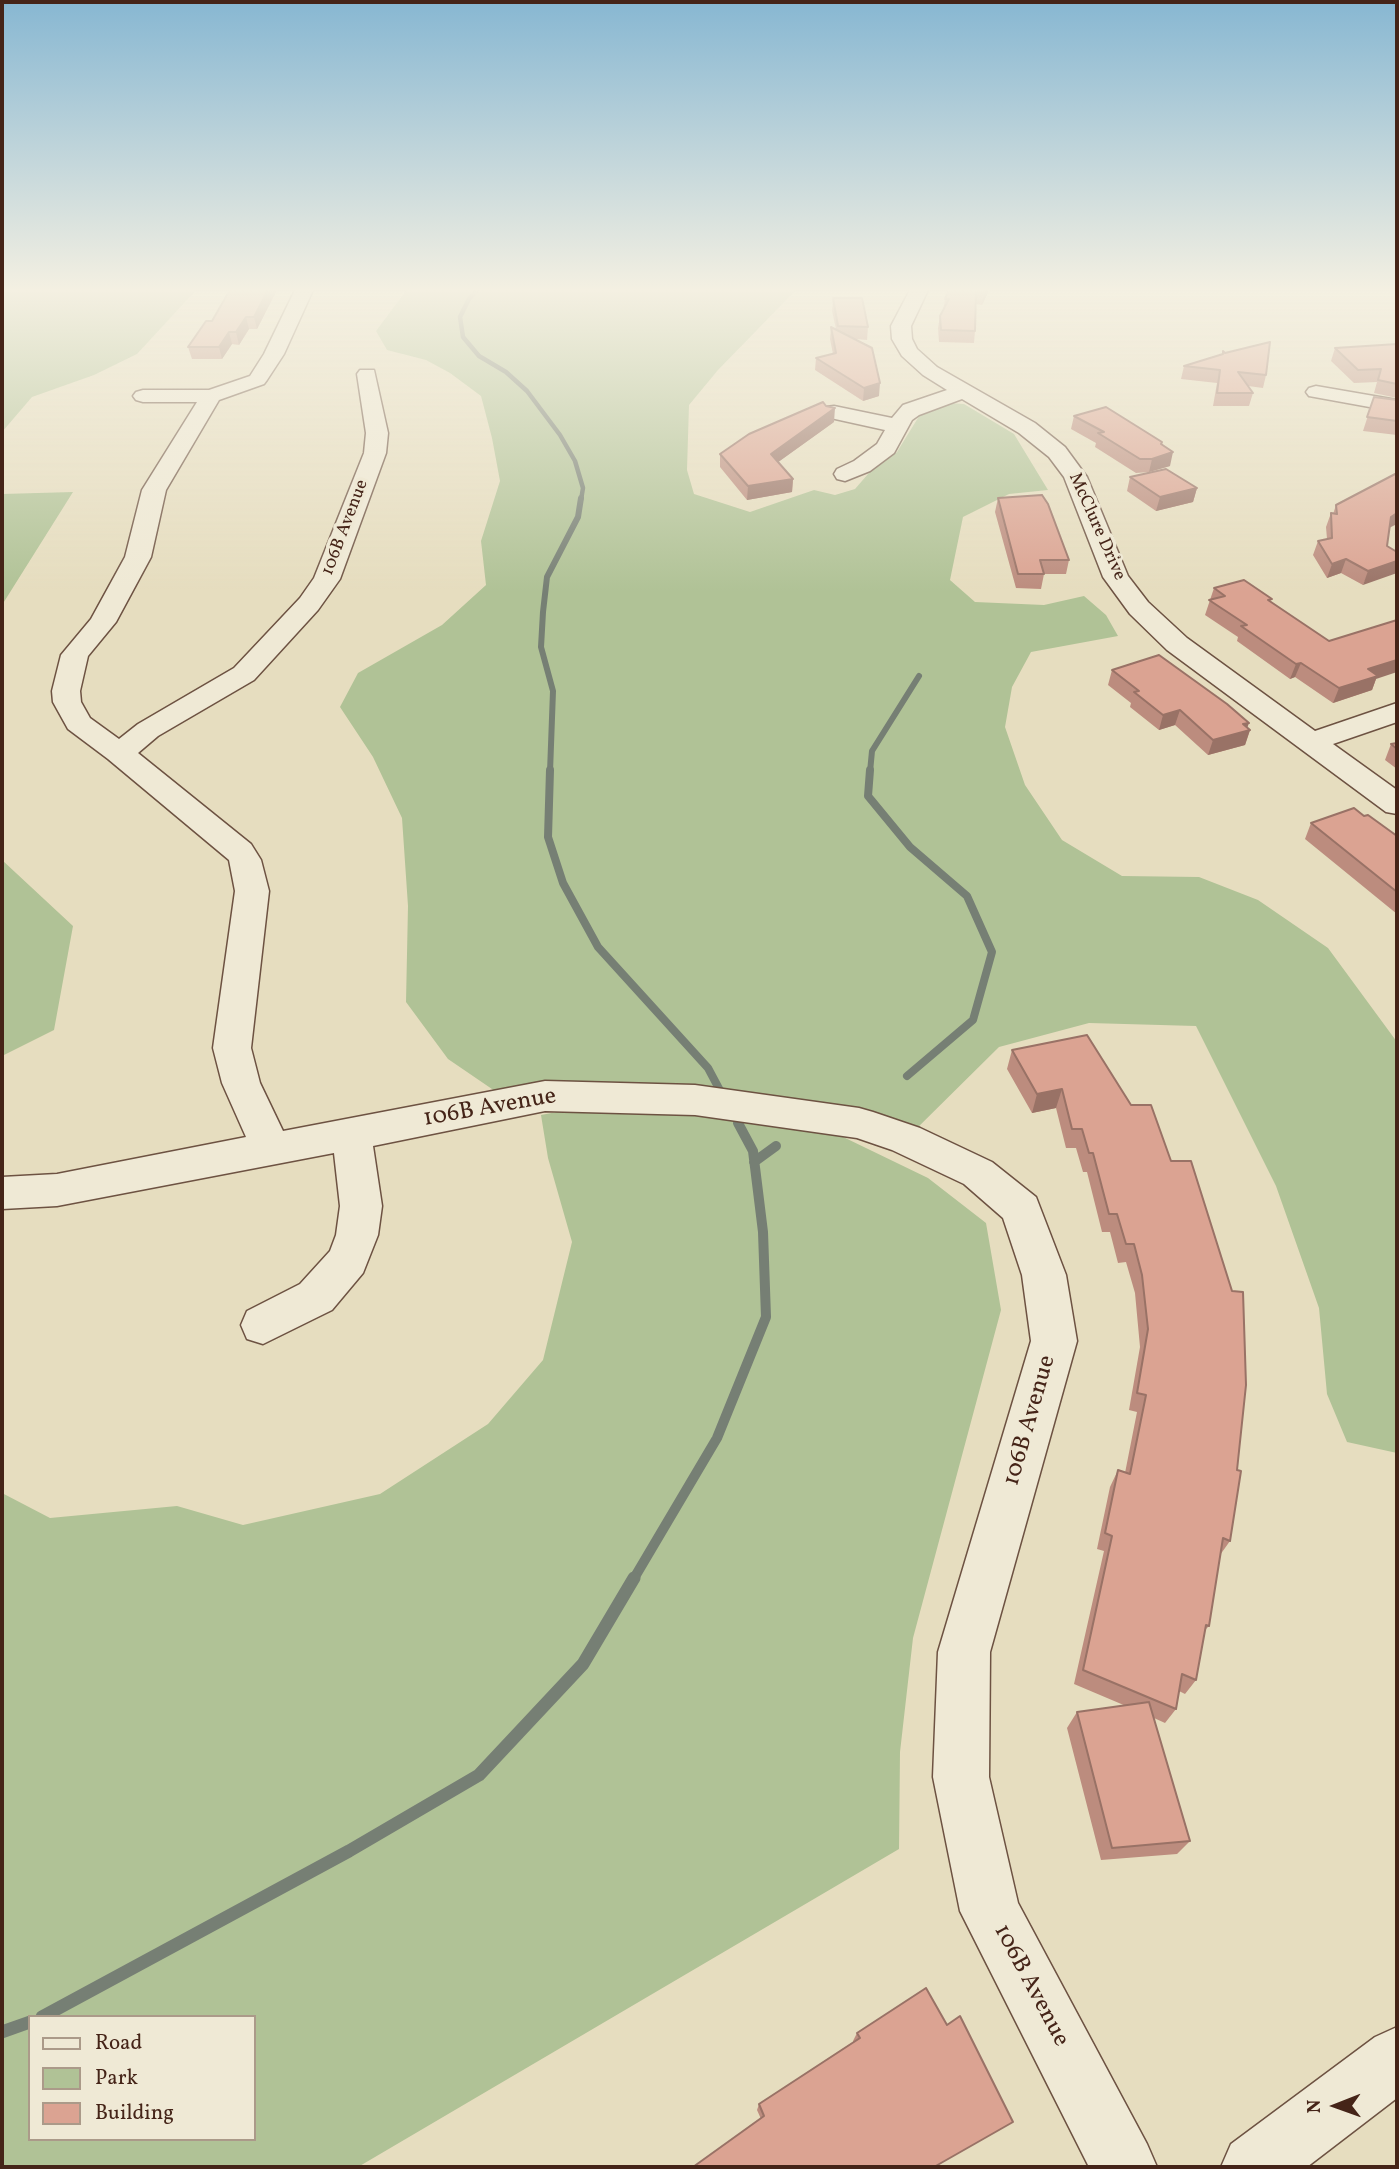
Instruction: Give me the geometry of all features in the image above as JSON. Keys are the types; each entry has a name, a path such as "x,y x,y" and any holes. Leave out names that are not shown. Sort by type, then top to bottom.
{"street":[{"path":"143,396 211,396 230,389"},
{"name":"106B Avenue","path":"119,753 148,730 244,674 309,604 327,579 377,442 369,389"},
{"name":"McClure Drive","path":"961,389 1033,432 1064,460 1075,477 1118,580 1150,621 1177,644 1397,805"},
{"path":"845,474 876,457 886,448 911,410 964,391"},
{"path":"1316,392 1397,406"},
{"path":"211,396 154,490 138,557 103,622 75,655 66,691 67,702 78,723 239,851 245,860 252,891 234,1010 232,1048 242,1083 271,1148"},
{"path":"835,412 898,426"},
{"path":"1311,742 1397,712"},
{"name":"106B Avenue","path":"2,1193 58,1190 545,1096 695,1100 859,1123 906,1139 978,1173 1021,1209 1044,1275 1054,1341 964,1652 961,1777 990,1911 1124,2167"},
{"path":"263,1325 316,1297 348,1260 357,1235 361,1206 352,1135"},
{"path":"1254,2167 1397,2059"}],"green space":[{"path":"2,389 54,389 32,397 2,432"},
{"path":"472,389 702,389 689,405 687,470 694,494 750,512 814,490 835,495 855,489 868,474 897,452 921,413 949,403 964,404 1014,434 1048,490 1009,494 963,517 950,580 975,602 1044,605 1084,596 1106,615 1118,636 1031,652 1012,687 1005,727 1025,785 1062,840 1122,876 1199,877 1258,900 1328,948 1397,1042 1397,1453 1347,1442 1327,1394 1319,1308 1276,1186 1196,1026 1089,1023 999,1047 906,1139 859,1123 511,1102 448,1059 406,1002 408,906 402,818 373,757 340,707 358,673 442,625 486,585 481,541 500,481 481,396"},
{"path":"73,492 2,605 2,494"},
{"path":"2,860 73,926 54,1030 2,1056"},
{"path":"578,1108 679,1112 837,1134 928,1178 986,1223 1001,1310 913,1638 900,1752 899,1849 358,2167 2,2167 2,1493 50,1518 177,1506 243,1525 380,1494 488,1424 543,1360 572,1242 548,1158 541,1115"}],"building":[{"path":"1217,389 1250,389 1253,393 1217,393"},
{"path":"1374,397 1397,400 1397,421 1367,417"},
{"path":"823,402 826,406 835,408 771,454 793,479 748,486 720,454 749,434"},
{"path":"1106,407 1162,442 1161,444 1173,452 1152,459 1140,459 1098,433 1104,432 1074,416"},
{"path":"1166,469 1197,488 1160,497 1130,477"},
{"path":"1397,473 1397,513 1391,517 1387,546 1397,552 1397,561 1368,571 1346,559 1332,564 1318,541 1332,538 1331,513 1337,514 1336,505"},
{"path":"1042,495 1069,560 1040,560 1044,574 1018,574 998,498"},
{"path":"1244,580 1272,599 1268,600 1329,641 1397,620 1397,660 1368,669 1378,676 1339,688 1301,663 1296,664 1241,626 1247,625 1209,600 1225,596 1214,588"},
{"path":"1159,655 1227,704 1249,723 1243,724 1250,730 1213,740 1180,710 1163,715 1134,692 1139,691 1112,670"},
{"path":"1354,808 1397,836 1397,892 1311,823"},
{"path":"1087,1035 1131,1105 1151,1105 1171,1161 1191,1161 1232,1291 1243,1292 1246,1385 1237,1470 1241,1471 1230,1541 1223,1538 1209,1626 1206,1625 1196,1680 1182,1674 1176,1709 1083,1670 1112,1536 1105,1533 1118,1470 1130,1474 1146,1395 1137,1393 1148,1329 1142,1275 1134,1244 1126,1244 1117,1214 1109,1214 1093,1153 1089,1153 1082,1129 1072,1129 1062,1089 1037,1094 1012,1050"},
{"path":"1149,1702 1190,1841 1112,1848 1077,1712"},
{"path":"926,1988 947,2025 960,2016 1013,2122 934,2167 693,2167 764,2116 759,2104 860,2038 857,2033"}],"waterway":[{"path":"525,389 560,435 575,461 583,488 581,500"},
{"path":"550,772 553,691 541,647 543,612 547,577 578,517 581,498"},
{"path":"870,772 872,751 919,676"},
{"path":"550,770 548,837 563,883 598,947 708,1068 724,1098"},
{"path":"870,770 868,796 910,847 967,896 992,952 973,1020 907,1076"},
{"path":"733,1113 739,1124"},
{"path":"738,1123 753,1151 754,1162"},
{"path":"754,1162 776,1146"},
{"path":"633,1580 717,1438 766,1317 763,1232 754,1162"},
{"path":"46,2015 349,1851 479,1775 583,1664 634,1578"},
{"path":"2,2032 28,2023"}]}
